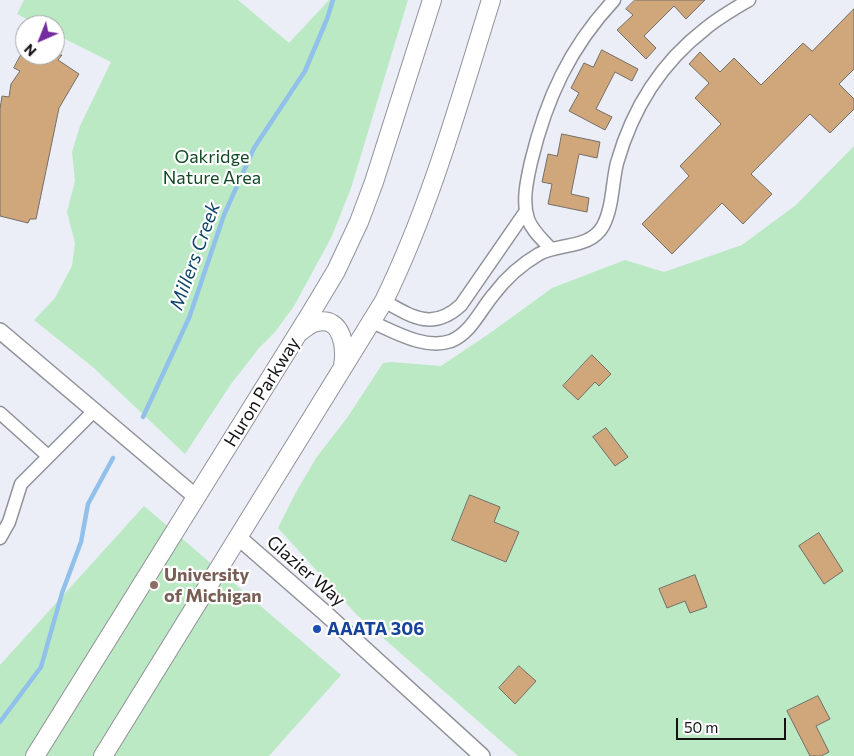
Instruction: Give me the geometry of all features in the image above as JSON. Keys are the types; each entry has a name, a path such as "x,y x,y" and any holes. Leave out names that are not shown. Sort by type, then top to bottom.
{"main road":[{"name":"Huron Parkway","path":"35,756 336,271 374,182 432,0"},
{"path":"103,756 384,301 407,253 431,192 490,0"},
{"path":"299,332 318,321 334,326 343,340 342,369"},
{"path":"44,756 61,715"}],"street":[{"path":"551,249 533,228 528,220 526,211 525,199 528,175 538,132 553,90 580,41 614,0"},
{"path":"372,322 417,340 435,344 451,341 460,336 494,293 518,268 539,254 551,249 582,243 594,237 603,226 608,212 617,164 643,98 662,71 683,48 705,28 749,0"},
{"path":"384,301 404,313 424,320 438,319 450,315 460,305 526,211"},
{"path":"0,330 196,497"},
{"path":"0,538 9,522 21,484 95,410"},
{"path":"0,413 48,456"},
{"name":"Glazier Way","path":"238,537 325,613 482,756"}],"green space":[{"name":"Oakridge Nature Area","path":"24,0 238,0 289,43 329,0 408,0 351,188 332,236 294,306 275,332 259,348 231,384 185,454 94,368 34,320 55,298 72,266 75,243 67,212 75,181 72,152 80,126 111,62 65,39 65,15 17,14"},
{"path":"854,146 854,756 518,756 357,615 278,528 295,494 316,458 347,418 383,363 441,366 552,288 625,260 664,272 742,245 796,205"},
{"name":"University of Michigan","path":"144,506 341,675 269,756 0,756 0,665"}],"building":[{"path":"635,0 705,0 686,19 674,6 644,36 656,48 646,59 617,30 633,15 626,9"},
{"path":"854,9 854,69 839,84 854,99 854,109 830,133 810,114 751,174 772,194 743,224 722,203 672,254 642,224 689,176 680,166 721,124 695,98 709,83 689,64 700,52 720,72 734,58 761,85 803,43 812,51"},
{"path":"602,50 638,69 632,81 615,72 596,109 612,117 605,130 569,111 579,93 571,88 584,63 593,67"},
{"path":"16,65 65,65 79,74 59,108 36,219 30,219 28,223 0,216 0,109 2,96 9,97 11,84 20,71 14,68"},
{"path":"562,134 600,142 597,158 579,154 571,194 589,198 587,212 548,204 552,184 542,182 548,154 557,156"},
{"path":"592,355 611,374 599,386 595,382 578,400 563,386"},
{"path":"606,428 628,457 615,466 593,437"},
{"path":"470,495 500,507 494,522 519,532 506,562 452,540"},
{"path":"819,533 843,571 824,584 799,546"},
{"path":"695,575 707,607 690,613 685,601 667,608 659,589"},
{"path":"519,666 536,681 515,704 499,688"},
{"path":"818,696 830,719 816,726 829,752 821,756 810,756 787,711"}],"waterway":[{"name":"Millers Creek","path":"143,417 189,318 224,215 254,148 305,71 333,0"},
{"name":"Millers Creek","path":"0,722 41,667 62,593 81,542 88,504 113,458"}],"place":[{"name":"University of Michigan","path":"154,585"},
{"name":"AAATA 306","path":"317,629"}]}
